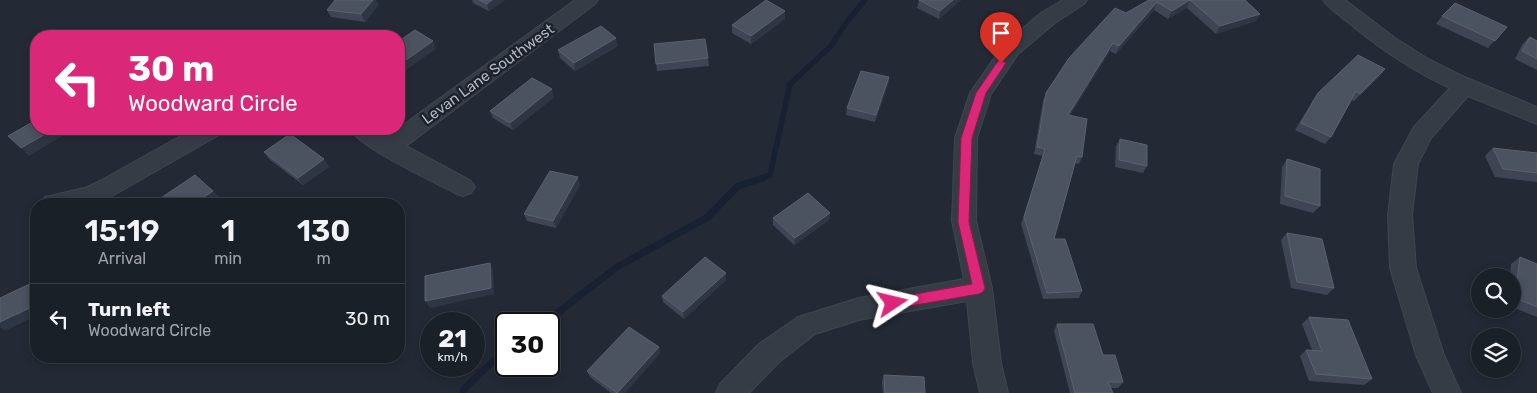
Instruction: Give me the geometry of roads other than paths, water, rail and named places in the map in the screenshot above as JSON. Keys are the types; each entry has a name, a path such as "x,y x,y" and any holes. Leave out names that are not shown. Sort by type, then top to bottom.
{"street":[{"name":"Levan Lane Southwest","path":"389,147 588,0"},
{"path":"994,393 987,363 979,288 964,222 966,138 981,93 1011,49 1048,18 1077,0"},
{"path":"1333,0 1370,31 1408,56 1465,85 1537,116"},
{"path":"1447,393 1430,355 1403,268 1400,214 1406,164 1422,133 1465,85"},
{"path":"85,198 108,188 201,135"},
{"path":"370,135 462,187"},
{"path":"730,393 769,353 807,325 859,309 979,288"}],"waterway":[{"path":"759,179 770,175 790,84 831,46 846,23 865,0"},
{"path":"559,312 617,267 708,217 738,186 763,178"},
{"path":"463,393 464,389 495,360"}]}
